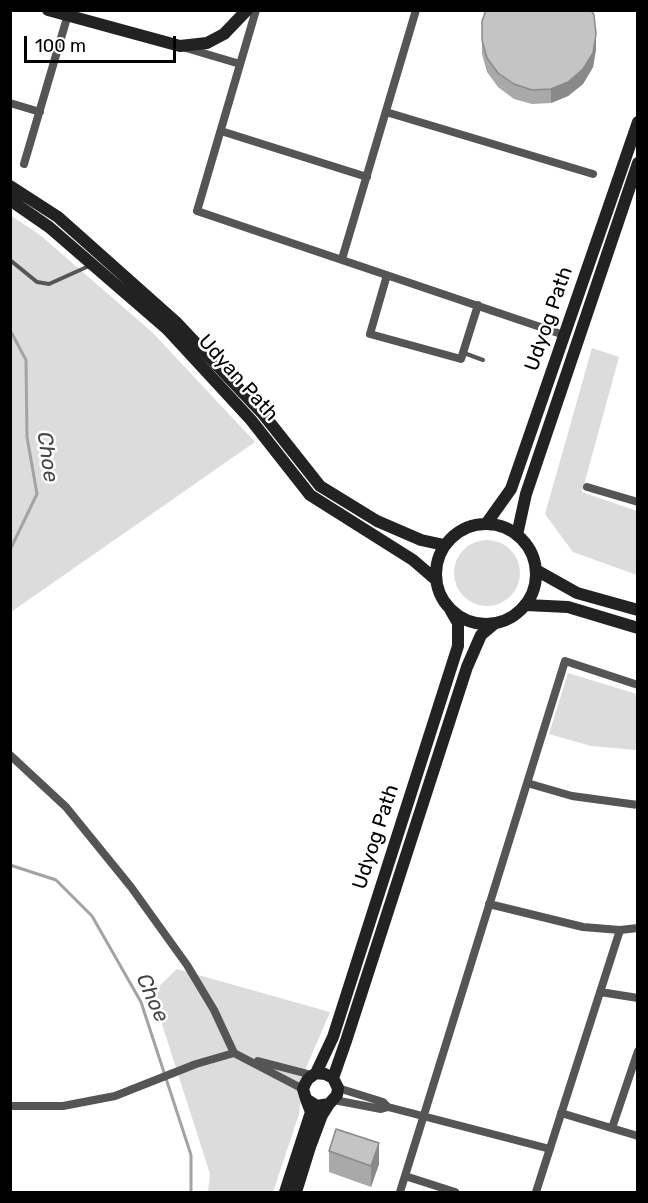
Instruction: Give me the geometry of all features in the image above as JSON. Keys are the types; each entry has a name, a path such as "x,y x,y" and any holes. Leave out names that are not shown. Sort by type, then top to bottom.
{"main road":[{"path":"48,10 69,13 180,46 207,43 224,34 247,10"},
{"name":"Udyog Path","path":"486,524 511,489 638,122"},
{"name":"Udyog Path","path":"517,535 526,494 638,164"},
{"name":"Udyan Path","path":"10,186 58,217 177,322 263,414 320,486 377,521 421,540 444,545"},
{"name":"Udyan Path","path":"10,200 49,227 167,329 251,420 310,495 413,560 435,579"},
{"path":"486,524 502,527 517,535 528,547 536,570 534,589 526,605 514,616 493,624 470,622 451,611 442,600 435,579 436,562 444,545 462,529 486,524"},
{"path":"536,570 577,592 638,610"},
{"path":"526,605 567,607 638,628"},
{"name":"Udyog Path","path":"314,1074 333,1037 458,646 458,623 451,611"},
{"name":"Udyog Path","path":"335,1083 346,1041 467,667 481,635 493,624"},
{"path":"285,1192 311,1112 305,1094 308,1079 314,1074 325,1074 335,1083 331,1102 322,1115 296,1192"},
{"path":"305,1094 317,1106 331,1102"}],"street":[{"path":"256,10 197,211 564,334"},
{"path":"342,259 416,10"},
{"path":"24,164 69,13"},
{"path":"180,46 240,64"},
{"path":"10,103 40,112"},
{"path":"386,112 593,174"},
{"path":"221,131 367,177"},
{"path":"387,276 370,334 461,359 478,305"},
{"path":"587,487 638,502"},
{"path":"400,1192 565,662 638,685"},
{"path":"10,755 66,807 131,887 198,983 214,1010 234,1053"},
{"path":"527,783 572,796 638,805"},
{"path":"489,903 583,927 620,930 638,928"},
{"path":"536,1192 620,930"},
{"path":"600,992 638,998"},
{"path":"612,1128 638,1051"},
{"path":"10,1106 63,1106 115,1096 196,1064 234,1053 305,1094"},
{"path":"243,1057 314,1074"},
{"path":"335,1083 383,1102 388,1107 550,1149"},
{"path":"331,1102 381,1109 388,1107"},
{"path":"561,1113 638,1136"},
{"path":"405,1176 455,1192"}],"lane":[{"path":"10,260 37,282 49,284 93,264"},
{"path":"463,353 483,360"}],"shaded area":[{"path":"10,215 40,235 153,333 255,442 11,612"},
{"path":"592,348 619,357 582,492 637,511 637,575 573,552 545,514"},
{"path":"480,540 494,540 506,545 515,554 520,573 518,586 511,597 494,606 480,606 468,601 459,592 454,580 454,566 459,554 468,545"},
{"path":"568,673 637,694 637,750 591,746 549,734"},
{"path":"177,969 330,1012 303,1075 299,1114 273,1192 208,1192 210,1174 152,993"}],"building":[{"path":"486,10 591,10 594,15 596,34 593,53 583,69 568,82 551,89 532,90 514,84 498,73 487,58 482,40 482,21"},
{"path":"336,1129 379,1143 371,1166 329,1151"}],"waterway":[{"name":"Choe","path":"10,330 26,360 27,437 37,494 10,550"},
{"name":"Choe","path":"10,865 56,880 92,916 141,1002 191,1155 191,1192"}]}
